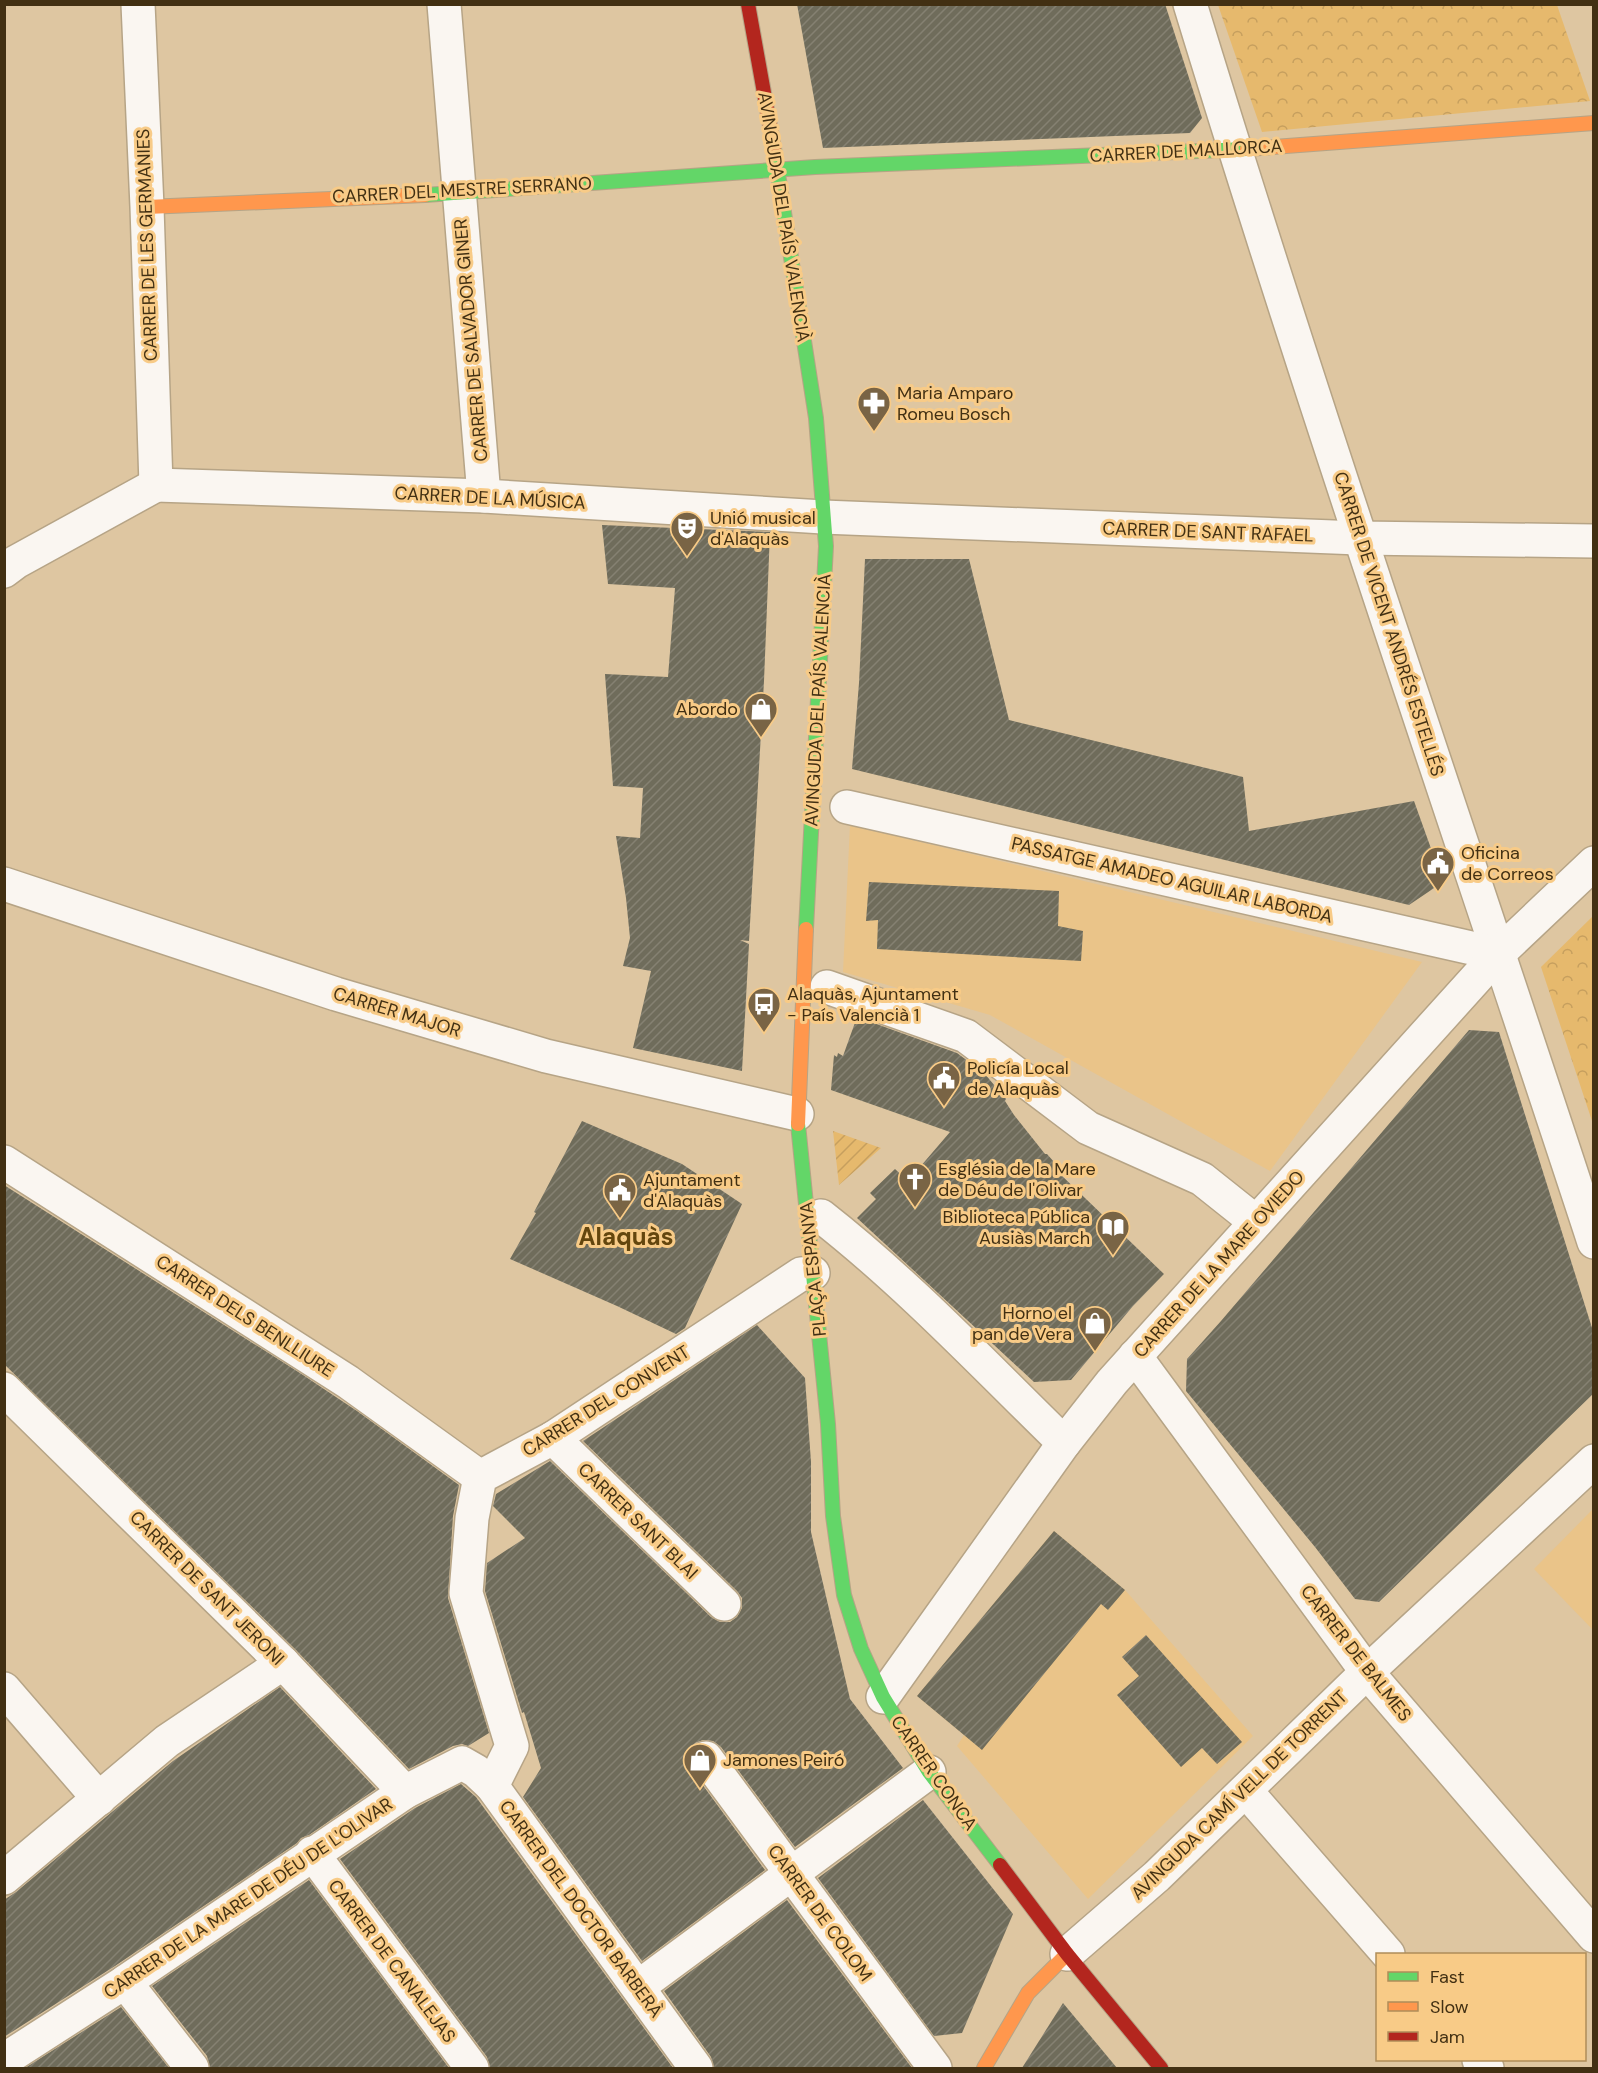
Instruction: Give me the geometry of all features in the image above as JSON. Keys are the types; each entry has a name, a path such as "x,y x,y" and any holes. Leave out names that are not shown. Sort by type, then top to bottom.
{"street":[{"name":"CARRER DE LES GERMANIES","path":"138,4 156,485"},
{"name":"CARRER DE SALVADOR GINER","path":"444,4 484,496"},
{"name":"AVINGUDA DEL PAÍS VALENCIÀ","path":"748,4 778,169 816,418 825,558 796,1114"},
{"name":"CARRER DE VICENT ANDRÉS ESTELLÉS","path":"1190,4 1234,150 1359,538 1593,1242"},
{"name":"CARRER DE MALLORCA","path":"778,169 1234,150 1593,123"},
{"name":"CARRER DEL MESTRE SERRANO","path":"147,207 459,193 778,169"},
{"name":"CARRER DE LA MÚSICA","path":"156,485 484,496 823,517"},
{"path":"8,559 156,485"},
{"name":"CARRER DE SANT RAFAEL","path":"823,517 1359,538 1593,541"},
{"name":"PASSATGE AMADEO AGUILAR LABORDA","path":"847,807 1498,954"},
{"name":"CARRER DE LA MARE OVIEDO","path":"883,1697 1064,1443 1112,1382 1498,954 1593,863"},
{"name":"CARRER MAJOR","path":"4,884 336,994 546,1056 796,1114"},
{"path":"827,987 966,1036 1088,1128 1202,1179 1256,1222"},
{"name":"PLAÇA ESPANYA","path":"796,1114 828,1424"},
{"name":"CARRER DELS BENLLIURE","path":"4,1162 348,1382 480,1477"},
{"path":"821,1216 941,1323 1064,1443"},
{"name":"CARRER DEL CONVENT","path":"480,1477 553,1438 801,1274 813,1273"},
{"name":"CARRER DE BALMES","path":"1135,1356 1367,1672 1593,1936"},
{"name":"CARRER DE SANT JERONI","path":"4,1389 283,1663 405,1792"},
{"name":"CARRER CONCA","path":"828,1424 833,1516 844,1595 861,1649 883,1697 929,1772 1067,1954 1161,2068"},
{"name":"CARRER SANT BLAI","path":"553,1438 724,1604"},
{"name":"AVINGUDA CAMÍ VELL DE TORRENT","path":"1067,1954 1132,1898 1246,1791 1367,1672 1593,1461"},
{"name":"CARRER DEL DOCTOR BARBERÀ","path":"480,1477 472,1518 466,1593 512,1746 492,1786 696,2068"},
{"path":"4,1878 167,1741 283,1663"},
{"path":"4,1689 99,1799"},
{"name":"CARRER DE COLOM","path":"706,1758 935,2068"},
{"name":"CARRER DE LA MARE DE DÉU DE L'OLIVAR","path":"4,2060 125,1982 405,1792 462,1763 476,1771 492,1786"},
{"path":"638,1987 929,1772"},
{"path":"1246,1791 1387,1953"},
{"name":"CARRER DE CANALEJAS","path":"312,1853 472,2068"},
{"path":"984,2068 1028,1993 1067,1954"},
{"path":"125,1982 192,2068"}],"shaded area":[{"path":"850,825 1422,962 1270,1171 990,1015 843,972"},
{"path":"1593,1509 1593,1630 1534,1569"},
{"path":"1054,1531 1125,1590 1253,1736 1088,1899 957,1746 964,1735 917,1696"}],"green space":[{"path":"1218,5 1557,5 1590,101 1262,132"},
{"path":"1593,916 1593,1124 1541,967"},
{"path":"833,1131 881,1148 839,1185"}],"building":[{"path":"797,4 1165,4 1202,118 1190,133 823,148"},
{"path":"602,525 770,532 749,941 740,940 749,944 742,1071 633,1048 651,971 623,966 630,938 616,836 640,838 643,788 613,786 605,674 668,677 675,588 608,584"},
{"path":"865,559 969,559 1009,720 1243,777 1249,831 1414,801 1443,882 1409,905 852,769"},
{"path":"869,882 1059,891 1058,926 1083,931 1081,961 877,949 878,920 866,921"},
{"path":"857,1017 957,1053 984,1073 1006,1099 1014,1115 1045,1154 1062,1171 1059,1173 1164,1274 1133,1306 1071,1380 1034,1382 857,1218 876,1199 870,1193 895,1169 908,1181 950,1132 831,1090 834,1055 837,1057 838,1053 843,1056"},
{"path":"1469,1030 1499,1032 1593,1331 1593,1394 1379,1602 1355,1599 1186,1391 1187,1359"},
{"path":"582,1121 682,1164 742,1204 685,1328 676,1334 510,1259"},
{"path":"4,1185 303,1375 459,1485 453,1516 448,1598 489,1733 468,1746 462,1744 453,1746 409,1769 296,1650 4,1364"},
{"path":"757,1325 805,1378 811,1462 811,1532 850,1699 903,1768 795,1847 721,1747 713,1741 703,1740 695,1743 689,1751 688,1761 691,1769 765,1870 642,1961 523,1797 541,1768 485,1591 487,1563 525,1538 493,1506 496,1494 550,1461 711,1617 720,1622 730,1622 737,1617 742,1608 742,1598 737,1591 583,1441"},
{"path":"1054,1531 1125,1590 1108,1610 1101,1604 982,1750 917,1696"},
{"path":"1146,1635 1242,1742 1217,1764 1202,1748 1181,1767 1117,1695 1139,1676 1122,1657"},
{"path":"280,1687 376,1789 115,1966 4,2037 4,1900 173,1761"},
{"path":"461,1784 476,1797 673,2068 490,2068 487,2057 340,1859 415,1808"},
{"path":"923,1800 1013,1914 962,2033 934,2036 818,1878"},
{"path":"309,1880 449,2068 210,2068 207,2056 152,1986"},
{"path":"787,1900 912,2068 714,2068 711,2057 664,1991"},
{"path":"1063,2003 1117,2068 1022,2068"},
{"path":"121,2007 169,2068 25,2068"}],"traffic: fast":[{"path":"774,148 816,418 826,546 806,929"},
{"path":"425,195 815,167 1247,149"},
{"path":"798,1124 828,1424 833,1516 844,1595 861,1649 883,1697 929,1772 1000,1865"}],"traffic: slow":[{"path":"1247,149 1594,123"},
{"path":"147,207 425,195"},
{"path":"798,1124 806,929"},
{"path":"984,2068 1028,1993 1067,1954"}],"traffic: jam":[{"path":"748,4 774,148"},
{"path":"1000,1865 1067,1954 1161,2068"}],"place":[{"name":"Maria Amparo Romeu Bosch","path":"874,432"},
{"name":"Unió musical d'Alaquàs","path":"687,557"},
{"name":"Abordo","path":"761,738"},
{"name":"Oficina de Correos","path":"1438,892"},
{"name":"Alaquàs, Ajuntament - País Valencià 1","path":"764,1033"},
{"name":"Policía Local de Alaquàs","path":"944,1107"},
{"name":"Església de la Mare de Déu de l'Olivar","path":"915,1208"},
{"name":"Ajuntament d'Alaquàs","path":"620,1219"},
{"name":"Biblioteca Pública Ausiàs March","path":"1113,1256"},
{"name":"Horno el pan de Vera","path":"1095,1352"},
{"name":"Jamones Peiró","path":"700,1789"}],"district":[{"name":"Alaquàs","path":"626,1237"}]}
